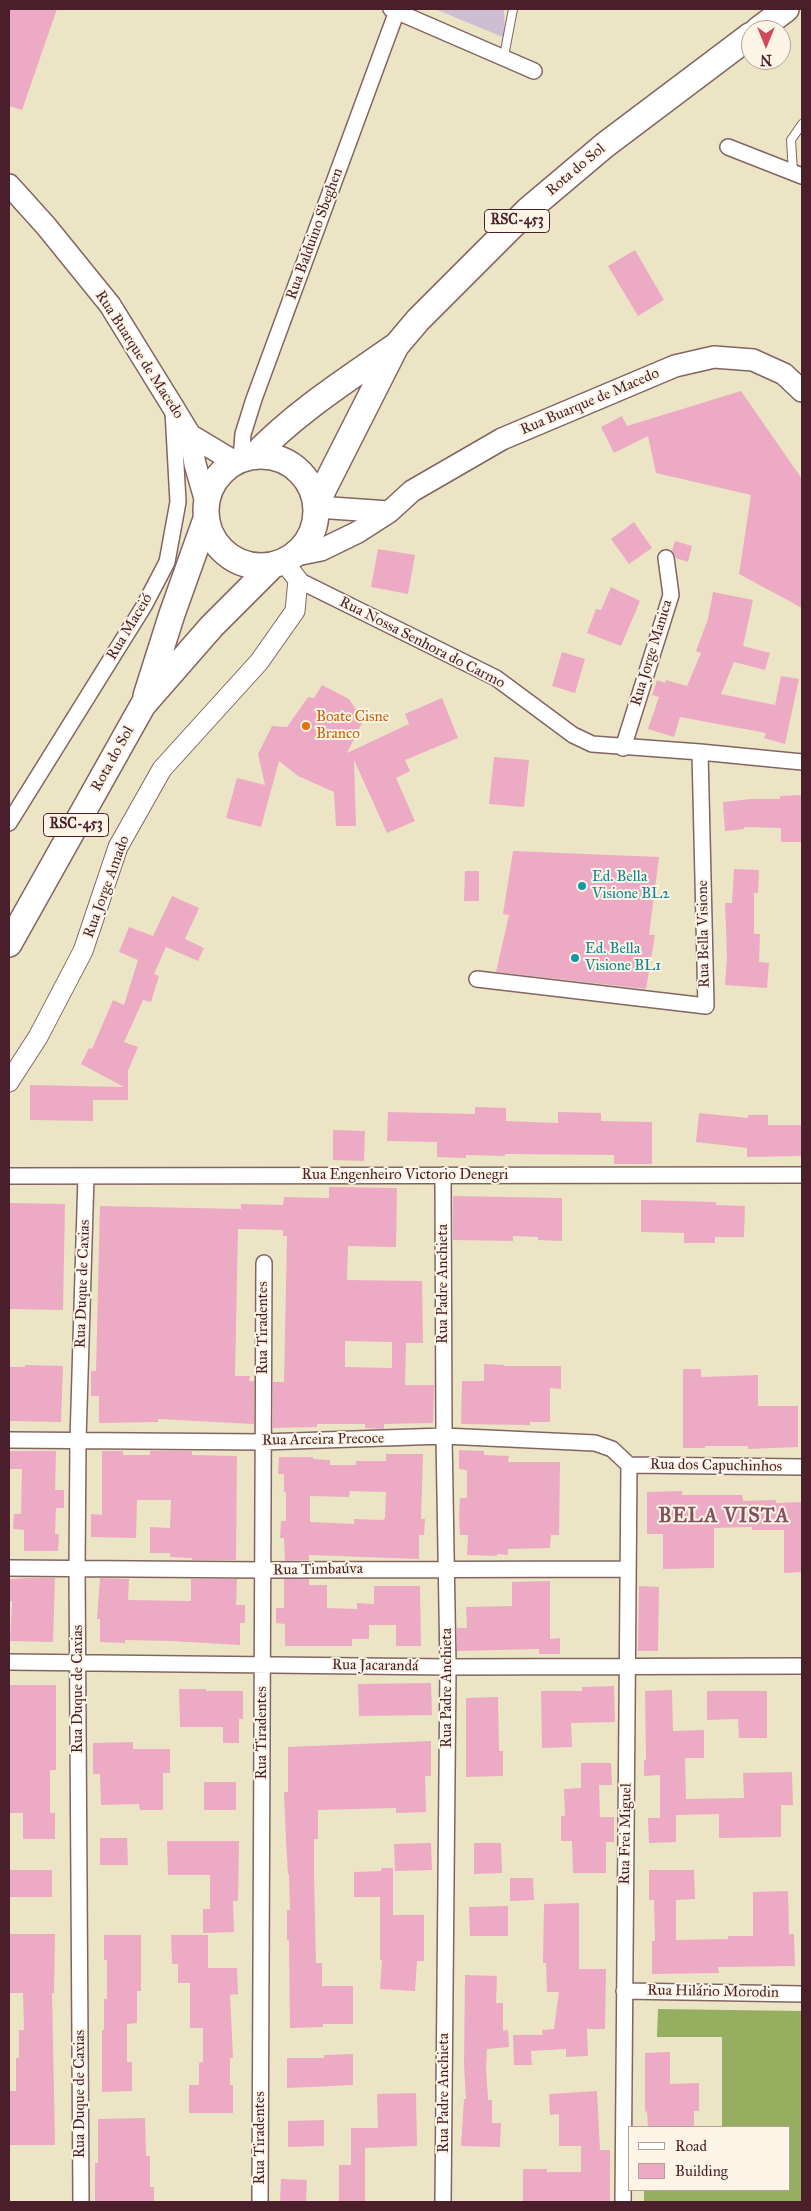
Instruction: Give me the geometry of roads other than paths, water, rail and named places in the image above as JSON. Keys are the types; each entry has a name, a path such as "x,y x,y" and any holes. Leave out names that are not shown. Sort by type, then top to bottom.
{"highway":[{"path":"771,20 786,9"},
{"name":"Rota do Sol","path":"317,504 396,346 418,320 528,210 605,145 741,43"},
{"name":"Rota do Sol","path":"243,459 295,418 396,346"},
{"name":"Rua Buarque de Macedo","path":"243,459 276,457 295,466 305,476 312,488 317,504"},
{"name":"RSC-453","path":"206,510 211,486 221,472 243,459"},
{"name":"RSC-453","path":"287,565 304,548 312,534 317,518 317,504"},
{"name":"Rota do Sol","path":"144,705 206,510"},
{"name":"Rua Buarque de Macedo","path":"206,510 212,538 226,554 240,562 256,566 287,565"},
{"name":"Rota do Sol","path":"9,944 144,705 212,626 287,565"}],"main road":[{"name":"Rua Buarque de Macedo","path":"9,185 46,226 110,305 190,435 206,510"},
{"name":"Rua Buarque de Macedo","path":"287,565 358,532 389,512 412,491 502,439 675,366 714,357 753,360 784,374 802,391"},
{"name":"Rua Buarque de Macedo","path":"190,435 243,459"},
{"path":"317,504 389,512"}],"street":[{"path":"394,10 504,56 534,71"},
{"name":"Rua Balduino Sbeghen","path":"243,459 243,434 254,399 394,10"},
{"path":"728,147 798,174"},
{"name":"Rua Maceió","path":"9,823 144,606 167,562 178,502 173,407"},
{"name":"Rua Jorge Manica","path":"623,748 671,595 666,558"},
{"name":"Rua Nossa Senhora do Carmo","path":"287,565 496,678 574,735 592,744 802,762"},
{"name":"Rua Jorge Amado","path":"9,1082 38,1037 83,951 118,847 162,769 259,662 295,611 287,565"},
{"name":"Rua Bella Visione","path":"477,980 706,1006 700,752"},
{"name":"Rua Padre Anchieta","path":"443,1175 444,1436 448,1667 444,2202"},
{"name":"Rua Engenheiro Victorio Denegri","path":"9,1176 802,1175"},
{"name":"Rua Duque de Caxias","path":"81,2202 77,1569 78,1440 86,1176"},
{"name":"Rua Tiradentes","path":"260,2202 264,1263"},
{"name":"Rua Arceira Precoce","path":"9,1440 263,1442 444,1436 595,1443 612,1449 630,1465"},
{"name":"Rua dos Capuchinhos","path":"630,1465 802,1467"},
{"name":"Rua Frei Miguel","path":"623,2202 630,1465"},
{"name":"Rua Timbaúva","path":"9,1568 262,1570 628,1569"},
{"name":"Rua Jacarandá","path":"9,1662 448,1667 802,1666"},
{"name":"Rua Hilário Morodin","path":"624,1990 802,1994"}],"lane":[{"path":"504,56 512,9"},
{"path":"798,174 791,140 802,124"}],"place":[{"name":"Boate Cisne Branco","path":"306,726"},
{"name":"Ed. Bella Visione BL2","path":"582,886"},
{"name":"Ed. Bella Visione BL1","path":"575,958"}],"district":[{"name":"BELA VISTA","path":"724,1517"}]}
